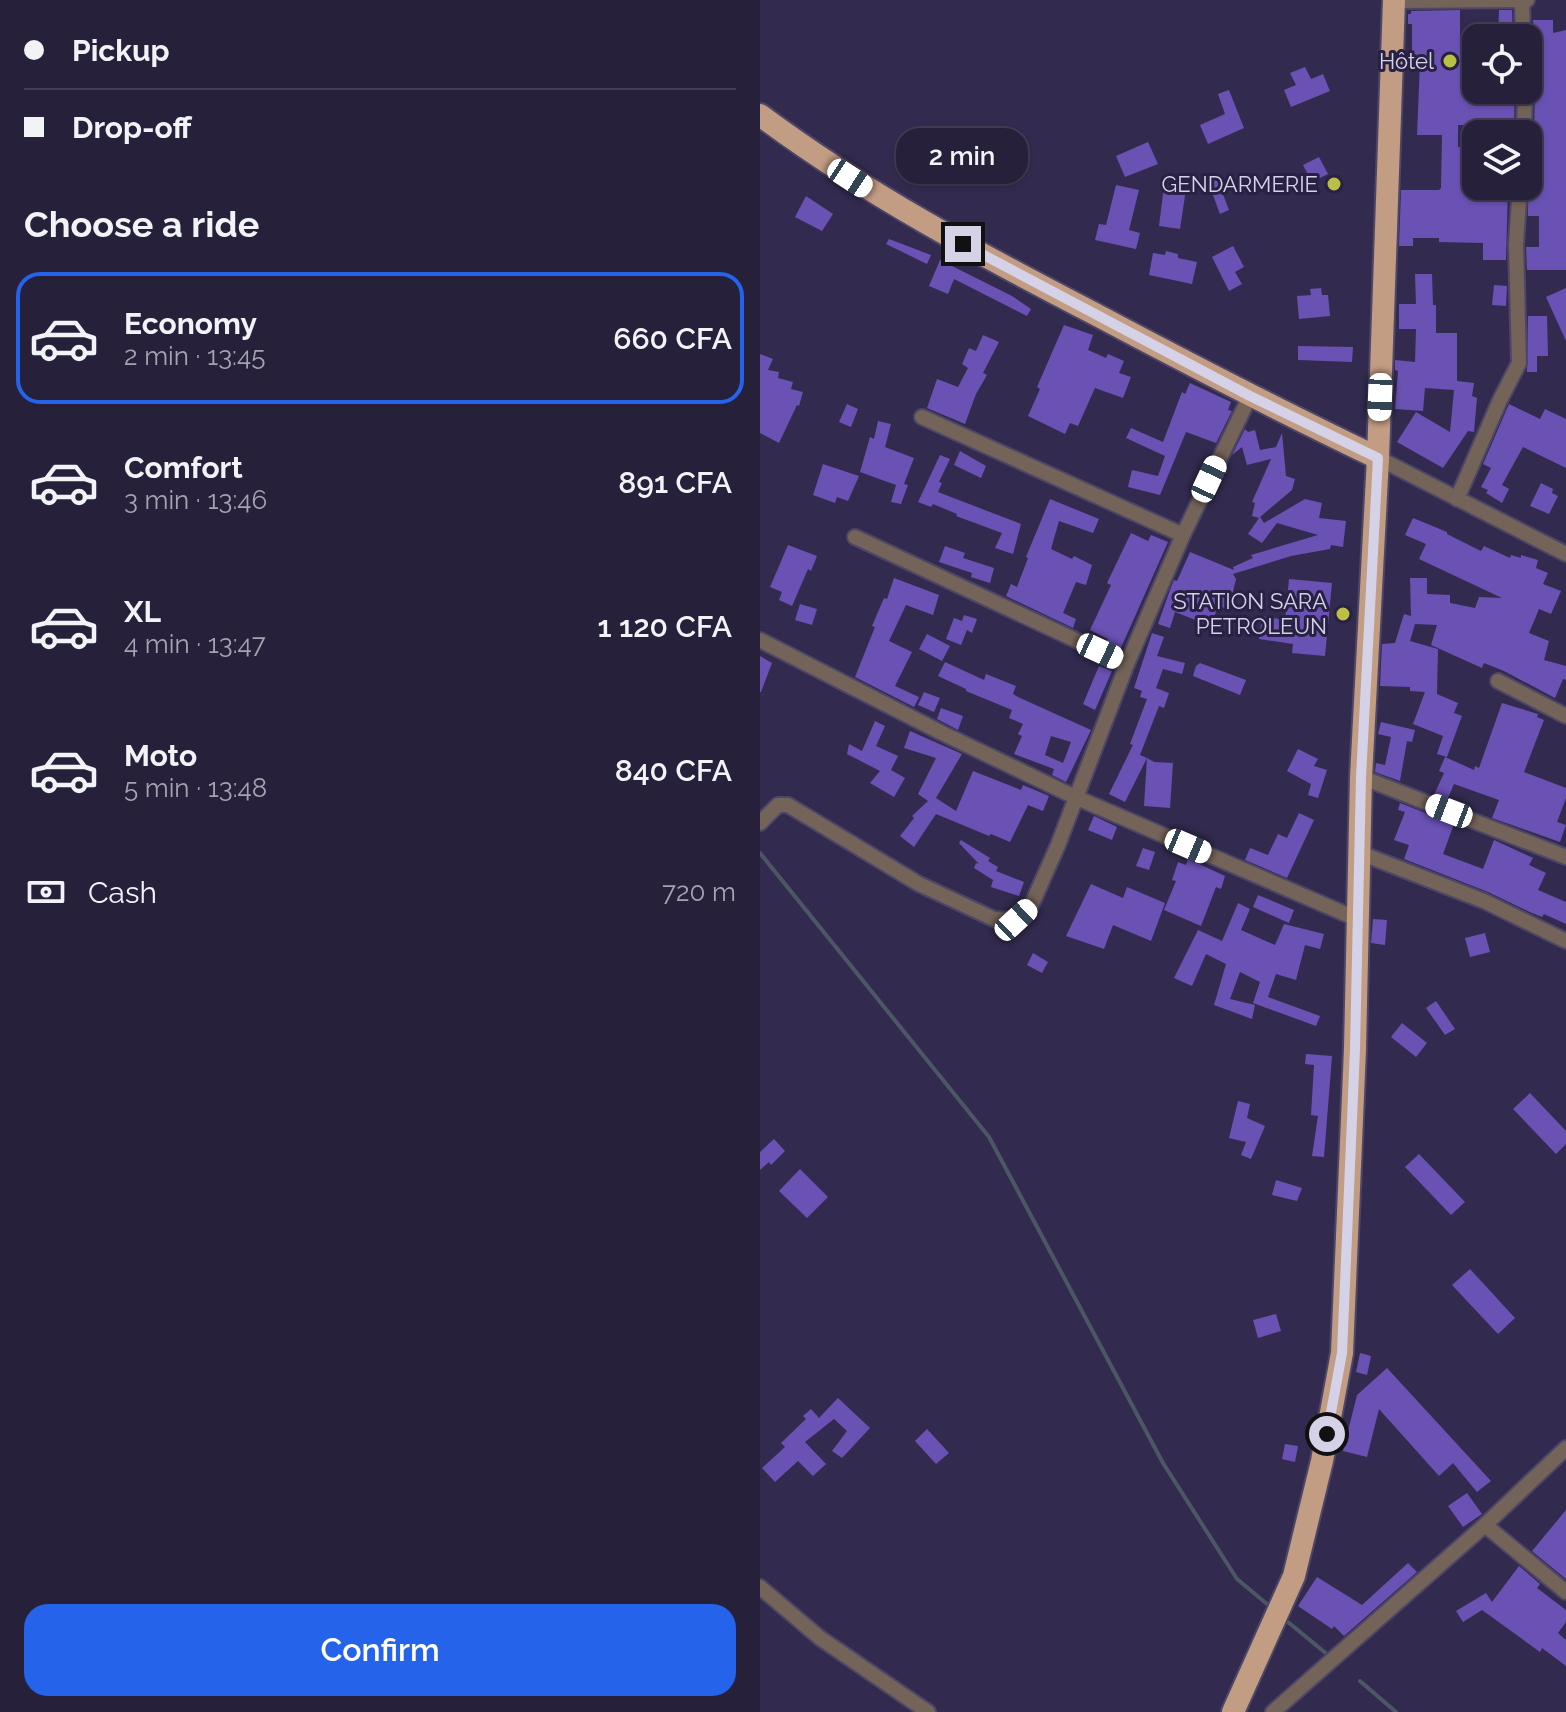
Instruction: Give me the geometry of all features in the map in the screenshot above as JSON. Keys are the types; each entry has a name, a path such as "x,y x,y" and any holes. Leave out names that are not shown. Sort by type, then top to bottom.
{"highway":[{"path":"1233,1712 1294,1576 1322,1461 1342,1353 1353,1121 1361,777 1378,458 1394,1"},
{"path":"760,115 869,190 970,249 1250,396 1378,458"}],"street":[{"path":"1394,1 1524,0 1523,24"},
{"path":"1457,499 1519,363 1516,244 1519,200"},
{"path":"760,823 778,805 788,805 919,884 994,919 1016,920 1031,906 1058,845 1127,664 1183,535 1250,396"},
{"path":"922,417 1183,535"},
{"path":"1378,458 1566,554"},
{"path":"855,537 1127,664"},
{"path":"760,640 1075,797 1357,919"},
{"path":"1498,681 1566,716"},
{"path":"1361,777 1566,857"},
{"path":"1360,853 1484,901 1566,941"},
{"path":"1273,1712 1485,1525 1566,1448"},
{"path":"1485,1525 1566,1592"},
{"path":"760,1587 820,1638 928,1712"}],"building":[{"path":"1460,10 1462,104 1515,104 1514,120 1462,120 1462,125 1458,125 1458,147 1462,147 1462,200 1508,200 1506,260 1483,260 1483,243 1413,238 1413,246 1399,246 1401,190 1441,188 1442,135 1417,135 1420,62 1412,62 1412,24 1408,24 1411,11"},
{"path":"1499,10 1512,10 1512,24 1498,24"},
{"path":"1533,20 1553,20 1553,33 1566,30 1566,270 1527,270 1526,247 1539,247 1539,216 1528,216 1528,200 1542,200 1542,120 1534,120 1535,104 1542,104 1542,24 1533,24"},
{"path":"1305,67 1311,79 1323,74 1330,91 1291,107 1284,90 1296,85 1290,73"},
{"path":"1229,90 1244,128 1208,144 1200,125 1225,114 1218,94"},
{"path":"1148,142 1158,164 1125,177 1116,156"},
{"path":"1319,157 1328,174 1312,182 1303,165"},
{"path":"1216,176 1229,210 1220,214 1207,179"},
{"path":"1116,185 1139,190 1129,230 1140,233 1136,249 1095,240 1099,224 1106,225"},
{"path":"1164,186 1186,189 1180,229 1159,226"},
{"path":"806,196 833,214 822,231 795,217"},
{"path":"889,239 931,255 927,264 886,244"},
{"path":"1233,246 1244,267 1235,272 1242,284 1229,291 1212,257"},
{"path":"1166,251 1178,254 1178,258 1197,262 1192,284 1149,275 1153,253 1165,255"},
{"path":"940,260 1012,296 1031,309 1027,316 954,279 948,294 929,286"},
{"path":"1415,274 1432,274 1436,333 1457,333 1457,381 1474,383 1472,396 1477,398 1474,432 1468,431 1443,468 1397,442 1416,412 1450,432 1454,390 1425,388 1423,411 1395,409 1398,371 1395,370 1395,360 1415,362 1416,329 1399,329 1399,304 1416,304"},
{"path":"1494,285 1507,286 1506,306 1492,305"},
{"path":"1321,288 1322,295 1328,295 1330,316 1299,319 1297,296 1311,295 1310,289"},
{"path":"1566,288 1566,341 1546,297"},
{"path":"1528,316 1547,316 1548,356 1537,356 1537,372 1527,372"},
{"path":"1064,325 1093,335 1088,350 1124,361 1119,373 1131,377 1123,398 1095,388 1078,426 1070,423 1065,434 1028,416"},
{"path":"983,335 999,342 983,373 987,375 965,424 927,408 937,379 958,387 968,368 962,364 969,348 976,351"},
{"path":"1298,346 1353,347 1352,362 1298,360"},
{"path":"760,354 773,359 768,370 779,372 778,378 793,382 791,389 803,392 779,443 760,433"},
{"path":"1190,383 1231,402 1228,410 1232,411 1216,443 1186,432 1160,495 1128,487 1132,470 1158,476 1165,456 1126,438 1131,428 1163,442 1182,392 1185,394"},
{"path":"847,404 858,409 851,427 839,422"},
{"path":"1509,404 1540,419 1545,409 1566,419 1566,468 1523,447 1502,485 1509,489 1502,503 1481,487 1491,468 1483,464"},
{"path":"878,421 891,424 885,447 914,458 904,484 908,485 901,504 891,502 896,485 860,472"},
{"path":"1245,429 1248,432 1255,430 1260,450 1276,447 1282,433 1286,476 1295,479 1292,490 1260,517 1264,523 1305,499 1322,503 1319,518 1346,521 1343,547 1331,545 1330,549 1291,556 1233,574 1236,579 1229,609 1218,606 1211,626 1175,612 1170,628 1158,624 1174,580 1177,581 1190,552 1234,570 1233,567 1253,558 1251,555 1318,535 1277,523 1262,543 1248,534 1259,518 1252,516 1255,503 1252,502 1271,459 1247,465 1242,447 1232,455"},
{"path":"960,451 986,466 981,478 954,465"},
{"path":"940,455 950,459 939,482 942,483 938,492 1021,524 1013,554 995,548 1002,533 933,504 931,507 918,502"},
{"path":"823,464 859,476 848,501 837,497 835,503 813,495"},
{"path":"1541,483 1553,489 1552,493 1558,496 1549,514 1530,506"},
{"path":"1050,499 1099,519 1093,533 1059,521 1051,549 1092,565 1086,585 1076,582 1063,613 1076,619 1073,628 1006,596 1011,584 1017,587"},
{"path":"1413,518 1481,551 1484,546 1510,558 1511,555 1521,558 1521,555 1538,560 1536,568 1548,573 1543,584 1561,591 1551,614 1539,609 1529,633 1549,641 1544,660 1566,666 1566,680 1563,679 1555,698 1504,671 1484,663 1482,668 1431,645 1437,625 1415,624 1410,641 1438,649 1437,694 1458,703 1454,713 1462,716 1447,757 1437,754 1443,736 1413,724 1425,692 1410,691 1410,687 1380,686 1382,644 1395,643 1404,614 1411,616 1410,578 1427,578 1427,594 1450,595 1450,603 1475,608 1479,597 1502,598 1419,559 1426,544 1405,535"},
{"path":"1131,533 1148,541 1151,535 1168,542 1120,650 1106,643 1108,639 1090,630 1111,585 1107,583"},
{"path":"788,545 817,556 792,606 779,600 782,592 770,587"},
{"path":"945,546 965,553 963,558 994,568 990,583 939,562"},
{"path":"894,578 939,595 933,615 906,605 889,641 912,652 895,686 919,697 914,707 855,677 875,627 872,626"},
{"path":"1289,579 1332,583 1325,656 1292,653 1293,644 1259,639 1262,616 1285,620"},
{"path":"800,604 817,609 812,625 795,620"},
{"path":"964,615 977,619 972,633 967,630 961,645 946,639 954,618 962,621"},
{"path":"1152,633 1164,637 1157,656 1185,663 1182,674 1163,669 1156,688 1169,693 1164,708 1159,706 1140,755 1147,758 1125,802 1109,794 1133,745 1130,744 1147,699 1140,697 1142,691 1134,688"},
{"path":"927,634 950,646 942,661 919,649"},
{"path":"760,656 772,663 761,692 760,692"},
{"path":"945,662 984,680 986,674 1016,686 1013,694 1018,697 1091,730 1066,782 1052,775 1054,769 1014,754 1022,736 1018,734 1023,724 1009,718 1012,710 938,676","holes":["1051,736 1071,742 1063,763 1045,755"]},
{"path":"1200,663 1246,680 1240,695 1193,676"},
{"path":"1099,666 1112,671 1095,710 1083,704"},
{"path":"924,692 940,698 934,712 918,705"},
{"path":"1502,703 1538,714 1537,717 1544,720 1524,772 1566,788 1566,798 1557,822 1566,825 1560,842 1492,818 1499,800 1454,784 1447,800 1434,795 1444,773 1439,771 1445,757 1474,770 1475,766 1479,768"},
{"path":"941,708 963,716 958,730 937,719"},
{"path":"875,721 885,726 876,746 898,756 891,770 905,778 894,797 870,783 880,771 847,754 849,744 862,751"},
{"path":"1381,722 1415,730 1412,742 1407,741 1400,781 1375,772 1376,763 1385,765 1391,737 1378,734"},
{"path":"910,731 962,754 936,798 956,811 973,771 1021,790 1023,785 1049,796 1043,811 1028,805 1010,842 936,814 914,847 900,836 914,818 912,816 928,801 918,794 936,758 904,748"},
{"path":"1298,749 1318,759 1314,766 1327,770 1318,798 1308,795 1311,784 1287,771"},
{"path":"1147,758 1154,762 1173,763 1170,808 1144,806"},
{"path":"1400,803 1454,824 1443,854 1483,869 1494,840 1533,858 1529,865 1546,873 1538,890 1566,902 1566,924 1544,914 1542,917 1532,913 1404,859 1409,845 1394,840 1405,812 1398,810"},
{"path":"1299,813 1314,820 1287,878 1245,860 1250,848 1268,855 1278,834 1287,838"},
{"path":"1094,816 1117,827 1112,840 1088,830"},
{"path":"961,840 990,858 988,861 998,867 996,871 1024,882 1019,896 991,887 993,880 974,868 976,863 979,864 959,843"},
{"path":"1143,848 1155,852 1149,870 1136,866"},
{"path":"1188,859 1225,876 1221,889 1216,887 1201,926 1164,910 1176,881 1172,880 1178,862 1186,865"},
{"path":"1091,884 1123,898 1127,887 1165,903 1151,941 1113,925 1104,949 1066,936"},
{"path":"1258,895 1294,910 1289,923 1253,907"},
{"path":"1238,903 1250,909 1241,930 1275,945 1284,924 1324,934 1320,949 1305,945 1296,980 1276,974 1268,997 1320,1016 1316,1026 1253,1003 1260,982 1240,972 1230,999 1255,1005 1252,1019 1214,1005 1226,964 1206,954 1192,986 1174,978 1198,930 1222,941"},
{"path":"1373,919 1387,920 1385,945 1371,943"},
{"path":"1485,933 1490,952 1470,957 1465,938"},
{"path":"1033,953 1048,962 1042,973 1027,965"},
{"path":"1436,1001 1455,1029 1445,1035 1426,1008"},
{"path":"1402,1023 1427,1043 1416,1057 1391,1037"},
{"path":"1306,1054 1332,1056 1324,1157 1312,1156 1318,1116 1311,1115 1314,1065 1305,1064"},
{"path":"1530,1093 1566,1131 1566,1144 1556,1154 1513,1109"},
{"path":"1238,1101 1250,1104 1247,1118 1265,1126 1251,1159 1241,1155 1246,1142 1229,1138"},
{"path":"774,1139 785,1151 771,1165 769,1162 760,1170 760,1152"},
{"path":"1419,1154 1465,1202 1451,1215 1405,1167"},
{"path":"800,1169 828,1197 807,1218 779,1191"},
{"path":"1276,1180 1302,1188 1297,1201 1272,1195"},
{"path":"1470,1269 1515,1318 1498,1334 1452,1285"},
{"path":"1276,1314 1281,1331 1258,1338 1253,1320"},
{"path":"1360,1353 1371,1356 1367,1375 1356,1372"},
{"path":"1387,1368 1491,1481 1477,1492 1453,1463 1439,1476 1379,1409 1367,1457 1343,1451 1357,1395"},
{"path":"838,1398 870,1428 842,1458 832,1451 847,1431 834,1419 805,1442 826,1464 813,1476 798,1461 775,1482 762,1468 785,1447 781,1443 806,1419 803,1416 811,1409 819,1418"},
{"path":"927,1429 949,1453 936,1464 915,1441"},
{"path":"1285,1444 1298,1446 1295,1462 1282,1459"},
{"path":"1467,1493 1482,1514 1463,1527 1448,1506"},
{"path":"1566,1510 1566,1579 1532,1551"},
{"path":"1408,1563 1417,1572 1344,1636 1334,1626 1332,1629 1298,1606 1317,1577 1362,1605"},
{"path":"1519,1566 1540,1584 1537,1588 1566,1610 1566,1622 1558,1633 1566,1640 1566,1666 1542,1648 1540,1652 1482,1610 1463,1622 1456,1611 1486,1593 1492,1602"}],"waterway":[{"path":"760,853 989,1137 1163,1463 1237,1579 1267,1604"},
{"path":"1288,1622 1328,1655"},
{"path":"1360,1681 1396,1712"}],"place":[{"name":"Hôtel","path":"1450,61"},
{"name":"GENDARMERIE","path":"1334,184"},
{"name":"STATION SARA PETROLEUN","path":"1343,614"}],"route":[{"path":"963,244 1250,396 1378,458 1361,777 1355,1049 1342,1353 1327,1434"}]}
